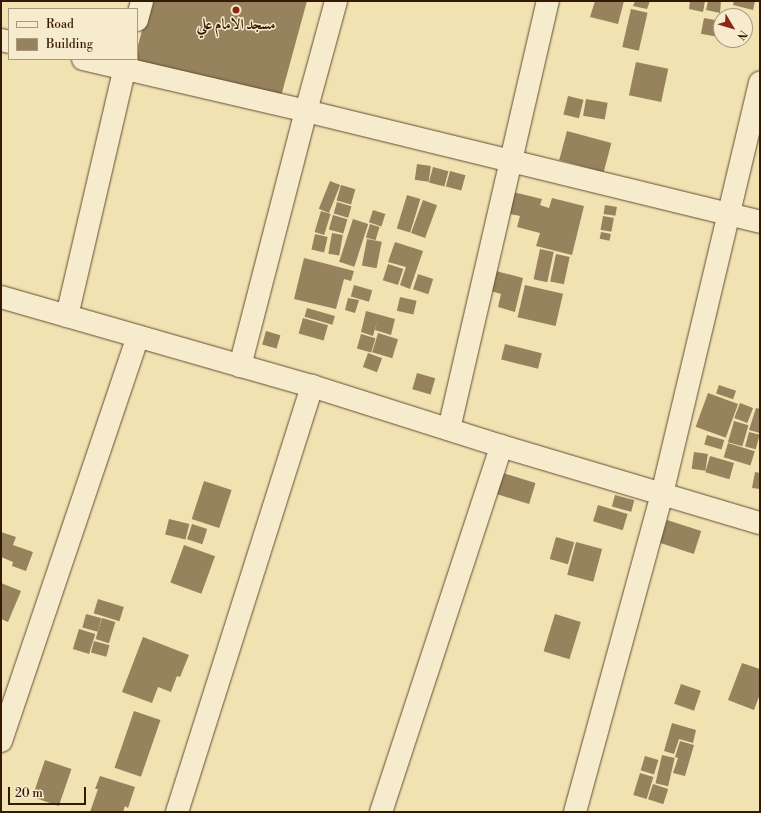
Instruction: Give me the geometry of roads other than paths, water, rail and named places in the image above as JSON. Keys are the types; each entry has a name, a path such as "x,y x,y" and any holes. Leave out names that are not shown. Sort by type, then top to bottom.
{"street":[{"path":"138,16 142,1"},
{"path":"240,366 336,1"},
{"path":"449,429 548,1"},
{"path":"92,60 126,64 510,162 728,213 760,222"},
{"path":"67,316 126,64"},
{"path":"574,812 662,494 760,82"},
{"path":"1,297 312,386 501,446 760,523"},
{"path":"1,741 138,337"},
{"path":"177,812 312,386"},
{"path":"382,812 501,446"}],"place":[{"name":"مسجد الامام علي","path":"236,10"}]}
